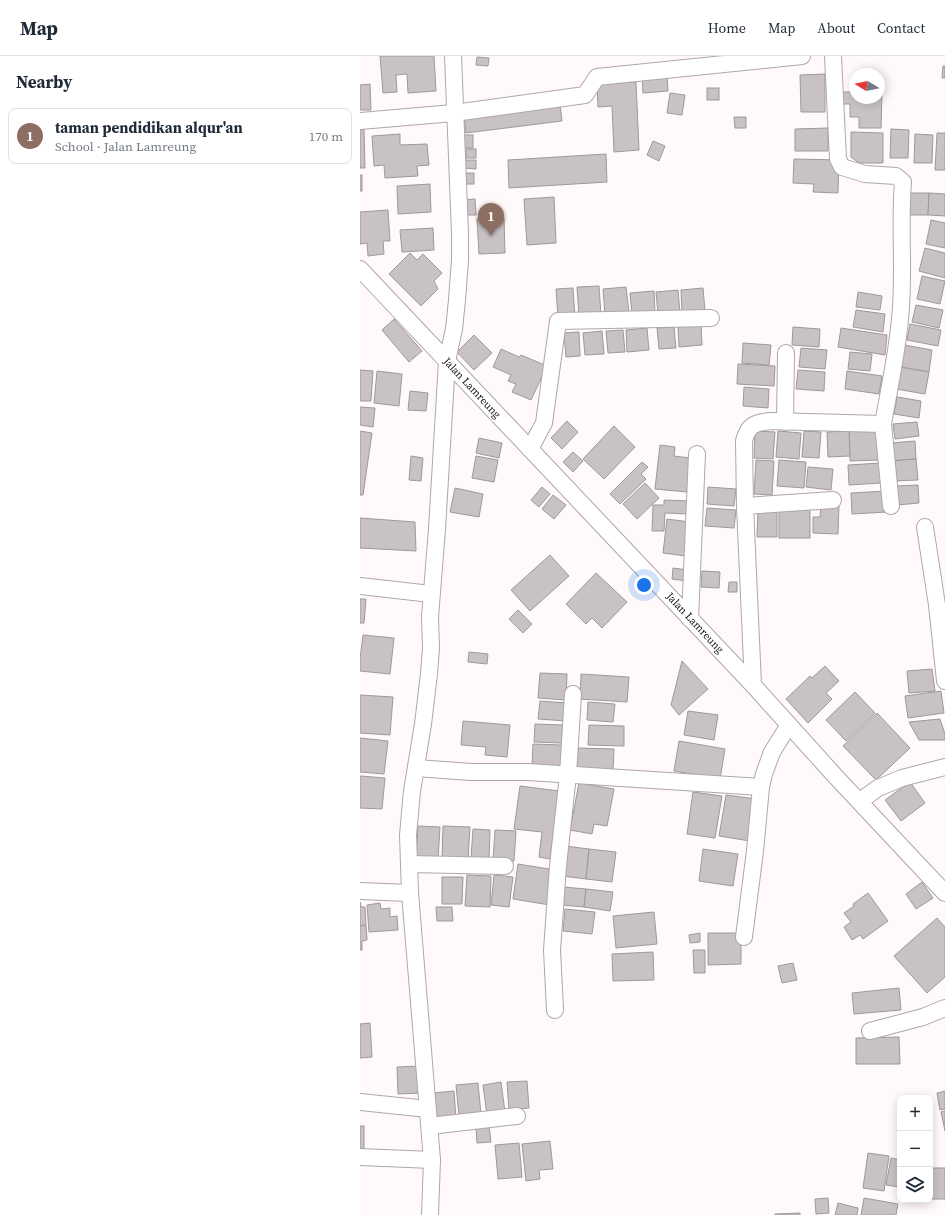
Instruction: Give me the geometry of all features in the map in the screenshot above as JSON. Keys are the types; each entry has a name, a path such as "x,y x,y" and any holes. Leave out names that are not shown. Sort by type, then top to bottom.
{"street":[{"path":"430,1215 432,1160 410,893 408,835 412,790 423,724 429,674 431,648 431,594 437,529 447,361 454,329 460,260 460,225 454,114 453,56"},
{"path":"360,121 454,114 585,95 597,77 802,56"},
{"path":"833,56 838,159 842,167 865,174 896,176 903,182 900,319 883,424 891,506"},
{"name":"Jalan Lamreung","path":"360,269 753,685 945,892"},
{"path":"530,449 544,423 558,321 711,318"},
{"path":"785,422 786,353"},
{"path":"753,685 745,506 744,441 746,433 750,427 759,423 770,421 883,424"},
{"path":"690,619 697,454"},
{"path":"745,506 832,500"},
{"path":"925,527 937,605 945,681"},
{"path":"360,586 431,594"},
{"path":"555,1010 552,950 558,866 568,775 573,694"},
{"path":"744,937 755,851 761,787 772,752 789,725"},
{"path":"860,802 878,788 902,778 945,767"},
{"path":"416,768 471,772 528,772 761,787"},
{"path":"409,864 505,866"},
{"path":"360,891 410,893"},
{"path":"870,1031 923,1017 945,1008"},
{"path":"360,1102 428,1109"},
{"path":"430,1126 517,1116"},
{"path":"360,1157 432,1160"}],"building":[{"path":"380,56 434,56 436,91 408,93 407,74 396,75 397,92 383,93"},
{"path":"477,57 489,58 488,66 476,65"},
{"path":"943,66 945,66 945,78 942,78"},
{"path":"825,74 825,112 801,112 800,75"},
{"path":"667,75 668,91 643,93 642,77"},
{"path":"636,82 639,150 614,152 612,106 598,107 597,84"},
{"path":"370,84 371,110 360,110 360,85"},
{"path":"707,88 719,88 719,100 707,100"},
{"path":"840,92 849,92 849,104 840,104"},
{"path":"670,93 685,95 682,115 667,113"},
{"path":"850,104 882,104 881,128 859,128 859,117 850,117"},
{"path":"560,105 562,121 466,133 464,117"},
{"path":"734,117 746,117 746,128 735,128"},
{"path":"828,128 828,151 795,151 795,129"},
{"path":"360,129 364,129 365,168 360,168"},
{"path":"891,129 909,130 908,158 890,158"},
{"path":"851,132 883,133 883,163 859,163 851,157"},
{"path":"937,133 945,133 945,170 935,170"},
{"path":"400,134 400,145 427,144 429,165 417,166 418,176 385,178 384,165 374,166 372,136"},
{"path":"915,134 933,135 932,163 914,163"},
{"path":"464,135 473,135 473,148 464,148"},
{"path":"653,141 665,146 659,161 647,155"},
{"path":"466,149 476,149 476,158 466,158"},
{"path":"606,154 607,182 509,188 508,160"},
{"path":"794,159 839,160 838,193 813,192 814,184 793,183"},
{"path":"464,160 476,160 476,169 464,168"},
{"path":"466,173 474,173 474,184 466,184"},
{"path":"360,175 362,175 362,191 360,191"},
{"path":"430,184 431,212 398,214 397,186"},
{"path":"910,193 929,193 928,215 909,215"},
{"path":"929,193 945,194 945,216 928,215"},
{"path":"554,197 556,243 527,245 524,199"},
{"path":"475,199 476,215 463,215 463,200"},
{"path":"388,210 390,241 383,241 384,254 368,256 367,243 360,244 360,212"},
{"path":"504,218 505,253 479,254 477,219"},
{"path":"931,220 945,223 945,248 926,244"},
{"path":"433,228 434,250 402,252 400,230"},
{"path":"925,248 945,253 945,278 919,271"},
{"path":"410,253 417,260 423,254 442,273 434,281 438,289 421,306 389,274"},
{"path":"922,276 945,281 940,304 917,299"},
{"path":"599,286 601,315 579,317 577,287"},
{"path":"626,287 629,313 605,315 603,289"},
{"path":"573,288 575,318 558,319 556,289"},
{"path":"703,288 705,311 682,312 681,290"},
{"path":"678,290 680,313 658,314 656,292"},
{"path":"654,291 655,313 632,315 630,293"},
{"path":"858,292 882,296 880,310 856,307"},
{"path":"916,305 943,310 939,328 912,322"},
{"path":"856,310 885,314 883,332 853,327"},
{"path":"394,319 422,351 409,362 382,330"},
{"path":"701,324 702,345 679,347 678,326"},
{"path":"910,324 941,330 938,346 907,340"},
{"path":"674,327 676,348 659,349 657,328"},
{"path":"793,327 820,329 819,347 792,345"},
{"path":"647,328 649,350 627,352 626,330"},
{"path":"841,328 887,335 885,355 838,347"},
{"path":"623,330 625,352 608,353 606,331"},
{"path":"602,331 604,354 585,355 583,333"},
{"path":"579,332 580,356 566,357 564,333"},
{"path":"474,335 492,353 474,370 457,352"},
{"path":"743,343 771,345 769,365 742,363"},
{"path":"904,345 932,350 929,372 900,367"},
{"path":"801,348 827,350 825,369 799,367"},
{"path":"501,349 519,357 521,355 547,366 531,400 512,392 516,384 508,381 511,375 493,367"},
{"path":"850,352 872,354 870,371 848,369"},
{"path":"738,364 775,366 774,386 737,384"},
{"path":"900,367 929,372 925,394 896,389"},
{"path":"360,370 373,371 371,401 360,401"},
{"path":"798,370 825,372 824,391 796,389"},
{"path":"377,371 402,374 399,406 374,403"},
{"path":"847,371 882,376 879,394 845,389"},
{"path":"744,387 769,389 768,408 743,406"},
{"path":"410,391 428,393 426,411 408,410"},
{"path":"897,397 921,401 919,418 894,414"},
{"path":"360,407 375,408 373,427 360,425"},
{"path":"567,421 578,432 562,449 551,438"},
{"path":"917,422 919,436 895,439 893,424"},
{"path":"614,426 635,447 604,479 583,459"},
{"path":"878,429 880,460 850,461 849,431"},
{"path":"360,431 372,433 363,495 360,495"},
{"path":"755,431 775,432 773,459 754,458"},
{"path":"778,431 801,433 799,459 776,457"},
{"path":"804,431 821,432 819,458 802,457"},
{"path":"849,431 850,456 828,457 827,432"},
{"path":"479,438 502,443 499,458 476,453"},
{"path":"915,441 916,459 892,461 890,443"},
{"path":"660,445 675,447 674,456 690,458 687,492 655,489"},
{"path":"573,452 583,461 573,472 563,462"},
{"path":"411,456 423,458 421,481 409,480"},
{"path":"476,456 498,460 494,482 472,478"},
{"path":"916,459 918,480 893,481 892,461"},
{"path":"756,460 774,461 772,495 754,494"},
{"path":"779,460 806,462 804,488 777,486"},
{"path":"642,462 648,467 641,474 646,479 620,504 610,494"},
{"path":"880,463 881,483 849,485 848,465"},
{"path":"808,467 833,469 831,490 806,487"},
{"path":"645,483 659,498 637,519 623,504"},
{"path":"918,485 919,503 897,505 896,486"},
{"path":"542,487 550,494 539,507 531,500"},
{"path":"708,487 736,489 734,506 707,504"},
{"path":"455,488 483,494 479,517 450,512"},
{"path":"886,491 887,512 852,514 851,493"},
{"path":"553,495 566,505 554,519 542,509"},
{"path":"664,500 690,501 689,514 665,513 664,531 652,531 653,505 664,505"},
{"path":"821,504 839,505 838,534 813,533 813,517 820,517"},
{"path":"707,508 736,510 734,528 705,526"},
{"path":"779,509 810,509 810,538 779,538"},
{"path":"758,510 777,510 777,537 757,537"},
{"path":"360,518 415,522 416,551 360,548"},
{"path":"667,519 690,522 686,556 663,553"},
{"path":"550,555 569,576 530,611 511,590"},
{"path":"673,568 688,570 687,581 672,579"},
{"path":"702,571 720,572 719,588 701,587"},
{"path":"596,573 627,602 602,628 592,618 586,624 566,604"},
{"path":"729,582 737,582 737,592 728,592"},
{"path":"360,599 366,599 364,623 360,623"},
{"path":"518,610 532,624 523,633 509,619"},
{"path":"363,635 394,638 390,674 360,671"},
{"path":"469,652 488,654 487,664 468,662"},
{"path":"682,661 708,689 679,715 671,705"},
{"path":"825,666 839,681 826,693 832,699 808,723 786,699 810,676 812,678"},
{"path":"932,669 935,691 909,693 907,671"},
{"path":"540,673 567,674 566,700 538,698"},
{"path":"581,674 629,677 627,702 580,699"},
{"path":"941,691 944,713 908,718 905,696"},
{"path":"855,692 875,713 846,741 826,720"},
{"path":"360,695 393,697 390,735 360,733"},
{"path":"540,701 567,703 566,721 538,719"},
{"path":"588,702 615,704 613,722 587,720"},
{"path":"688,711 718,715 714,740 684,735"},
{"path":"877,713 910,748 876,780 843,746"},
{"path":"940,719 945,734 945,740 919,740 909,722"},
{"path":"463,721 510,725 507,757 485,755 486,747 461,745"},
{"path":"535,724 563,725 562,743 534,742"},
{"path":"589,725 624,726 624,746 588,745"},
{"path":"360,738 388,741 384,774 360,772"},
{"path":"679,741 725,749 720,779 674,771"},
{"path":"533,744 562,745 561,768 532,767"},
{"path":"578,748 614,749 613,770 577,769"},
{"path":"360,776 385,778 382,809 360,808"},
{"path":"910,782 925,803 901,821 885,800"},
{"path":"579,783 614,789 607,826 594,824 592,834 570,830"},
{"path":"520,786 559,791 550,859 539,857 542,832 514,829"},
{"path":"693,792 722,796 715,838 687,834"},
{"path":"726,795 757,799 750,841 719,836"},
{"path":"418,826 440,827 438,860 416,859"},
{"path":"443,826 470,827 468,860 442,859"},
{"path":"473,829 490,830 489,859 471,858"},
{"path":"495,830 516,831 514,861 493,860"},
{"path":"565,846 589,849 586,879 562,876"},
{"path":"589,849 616,852 612,882 586,879"},
{"path":"703,849 738,854 733,886 699,881"},
{"path":"518,864 555,870 550,905 513,899"},
{"path":"467,875 491,876 490,907 465,906"},
{"path":"494,875 513,877 509,907 491,905"},
{"path":"442,877 463,877 462,904 442,904"},
{"path":"922,882 933,898 916,909 906,894"},
{"path":"563,887 586,889 584,907 561,905"},
{"path":"586,889 613,892 610,911 584,907"},
{"path":"868,893 888,921 863,939 860,935 852,940 844,927 851,922 844,913"},
{"path":"360,902 361,907 365,907 366,925 360,926"},
{"path":"380,903 381,909 390,908 390,917 397,916 398,930 369,932 367,905"},
{"path":"436,907 452,907 453,921 437,921"},
{"path":"565,909 595,912 592,934 563,931"},
{"path":"654,912 657,944 616,948 613,916"},
{"path":"937,918 945,927 945,977 927,993 894,956"},
{"path":"366,925 367,940 362,941 362,950 360,950 360,926"},
{"path":"700,933 700,942 690,943 689,935"},
{"path":"708,933 741,933 741,964 708,965"},
{"path":"693,950 705,950 705,973 694,973"},
{"path":"653,952 654,980 613,981 612,954"},
{"path":"793,963 797,980 782,983 778,966"},
{"path":"899,988 901,1010 854,1014 852,993"},
{"path":"370,1023 372,1057 360,1058 360,1024"},
{"path":"899,1037 900,1064 856,1064 856,1038"},
{"path":"419,1066 421,1093 398,1094 397,1067"},
{"path":"527,1081 529,1108 509,1110 507,1082"},
{"path":"501,1082 505,1112 487,1115 483,1085"},
{"path":"478,1083 481,1114 459,1116 456,1085"},
{"path":"454,1091 456,1119 435,1121 433,1093"},
{"path":"945,1091 945,1109 940,1110 937,1093"},
{"path":"945,1111 945,1131 941,1112"},
{"path":"489,1125 491,1142 477,1143 476,1127"},
{"path":"360,1126 364,1126 364,1150 360,1150"},
{"path":"550,1141 553,1169 539,1170 540,1179 526,1181 522,1144"},
{"path":"519,1143 522,1177 498,1179 495,1145"},
{"path":"868,1153 889,1156 884,1191 863,1188"},
{"path":"891,1158 897,1159 897,1187 886,1185"},
{"path":"933,1168 945,1168 945,1199 933,1199"},
{"path":"828,1198 829,1213 816,1214 815,1199"},
{"path":"864,1198 898,1204 896,1215 861,1215"},
{"path":"838,1203 858,1208 857,1215 835,1215"},
{"path":"800,1213 800,1215 775,1215 775,1214"}],"place":[{"name":"taman pendidikan alqur'an","path":"491,236"}]}
